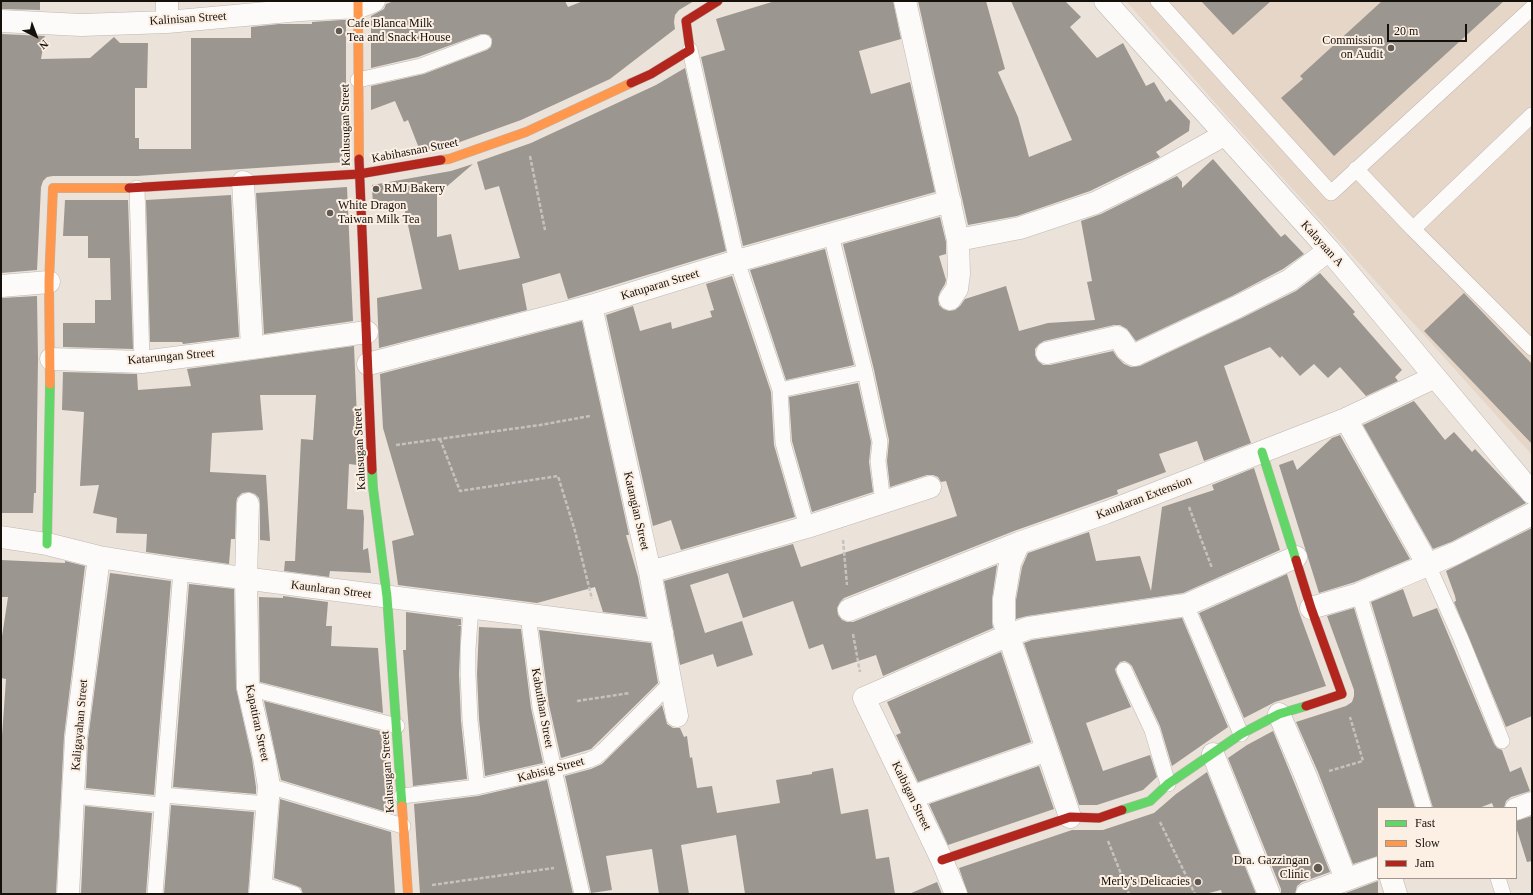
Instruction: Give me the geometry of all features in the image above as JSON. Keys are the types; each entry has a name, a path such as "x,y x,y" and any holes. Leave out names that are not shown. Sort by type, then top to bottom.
{"street":[{"path":"690,50 686,21 718,1"},
{"path":"905,1 958,240 959,274 957,289 950,299"},
{"name":"Kalayaan A","path":"1105,1 1329,250 1532,493"},
{"name":"Kalinisan Street","path":"1,21 81,26 167,11 364,3"},
{"name":"Kalusugan Street","path":"364,3 358,80 359,174 373,488 387,597 408,891"},
{"name":"Kabihasnan Street","path":"48,282 53,188 137,188 359,174 449,158 526,132 651,74 690,50"},
{"path":"958,240 1020,228 1095,203 1156,173 1224,135"},
{"path":"243,182 252,348"},
{"name":"Katuparan Street","path":"368,364 591,306 737,261 950,201"},
{"path":"1047,353 1117,337 1127,350 1132,354 1135,354 1238,307 1290,280 1329,250"},
{"path":"1,286 48,282 51,359 47,544"},
{"name":"Katangian Street","path":"591,306 650,572 677,716"},
{"name":"Katarungan Street","path":"51,359 142,362 367,332"},
{"name":"Kaunlaran Extension","path":"849,610 1019,543 1105,513 1346,419 1435,377"},
{"path":"1346,419 1428,565"},
{"path":"942,860 1070,818 1099,818 1150,801 1168,784 1241,734 1279,714 1342,694 1311,608 1262,452"},
{"path":"650,572 807,527 930,487"},
{"name":"Kapatiran Street","path":"248,504 246,578 248,688 264,757 268,795 261,889"},
{"path":"1311,608 1359,594 1428,565 1456,553 1532,514"},
{"name":"Kaunlaran Street","path":"1,537 47,544 99,556 181,570 598,625 662,632"},
{"path":"1019,543 1010,563 1004,599 1004,622 1070,818"},
{"name":"Kaligayahan Street","path":"68,894 76,738 99,556"},
{"path":"1009,635 1029,628 1186,605 1296,557"},
{"name":"Kaibigan Street","path":"956,894 942,860 864,698 1009,635"},
{"path":"1279,714 1306,777 1346,879"},
{"path":"912,797 1047,750"},
{"path":"1213,754 1269,894"},
{"path":"1517,808 1532,802"},
{"path":"1308,894 1377,868"},
{"path":"1391,879 1396,894"}],"lane":[{"path":"1158,1 1330,193 1532,8"},
{"path":"358,80 421,66 484,42"},
{"path":"690,50 737,261 780,390 783,443 807,527"},
{"path":"1413,229 1532,115"},
{"path":"1356,169 1413,229 1532,348"},
{"path":"137,188 142,362"},
{"path":"831,235 865,372 880,442 878,461 883,503"},
{"path":"780,390 865,372"},
{"path":"1428,565 1461,639 1502,741"},
{"path":"155,894 181,570"},
{"path":"1359,594 1424,807"},
{"path":"1186,605 1241,734"},
{"path":"471,608 468,649 470,720 477,787"},
{"name":"Kabutihan Street","path":"528,615 540,707 582,894"},
{"path":"1124,670 1152,730 1168,784"},
{"name":"Kabisig Street","path":"402,796 477,787 553,770 596,757 671,683"},
{"path":"248,688 397,726"},
{"path":"74,796 162,800 268,795 404,826"},
{"path":"1498,879 1503,894"},
{"path":"261,889 294,894"}],"path":[{"path":"526,132 545,230"},
{"path":"372,449 540,425 614,412"},
{"path":"440,439 460,491 558,476 575,531 598,625"},
{"path":"1181,484 1220,591"},
{"path":"577,701 632,692"},
{"path":"1306,777 1363,761 1342,694"},
{"path":"1150,801 1195,894"},
{"path":"1099,818 1129,894"},
{"path":"408,891 575,864"}],"shaded area":[{"name":"Commission on Audit","path":"1126,1 1532,1 1532,455 1224,113"}],"building":[{"path":"1,1 40,1 40,10 1,9"},
{"path":"394,1 565,1 568,7 583,1 694,1 679,10 675,15 675,29 610,79 521,120 446,147 420,151 408,120 404,122 395,101 371,110 371,86 424,74 487,50 491,47 492,39 489,35 481,34 418,57 371,68 371,16 384,9 386,4"},
{"path":"775,1 893,1 901,39 859,51 871,94 910,82 935,192 743,246 701,57 725,50 716,19"},
{"path":"918,1 986,1 1005,69 998,72 1018,117 1029,157 1072,140 1011,1 1065,1 1081,17 1070,27 1097,58 1123,43 1146,86 1154,82 1166,102 1170,99 1190,121 1189,131 1156,152 1160,157 1090,191 1017,216 968,225"},
{"path":"1201,1 1271,1 1233,35"},
{"name":"Commission on Audit","path":"1382,1 1504,1 1334,156 1281,98 1303,79 1300,76"},
{"path":"346,20 346,162 137,176 47,177 43,181 41,187 37,270 1,273 1,34 45,36 41,59 90,58 114,37 120,43 148,43 147,88 135,88 135,138 139,138 139,149 191,149 191,38 251,38 251,27 279,24 312,24 312,22"},
{"path":"685,68 726,251 568,299 560,273 522,284 527,310 379,348 377,298 422,289 404,207 373,208 372,185 451,171 473,164 437,195 437,237 451,234 459,270 520,258 499,186 485,190 477,162 531,143 656,85"},
{"path":"1213,159 1281,237 1285,234 1304,254 1283,269 1232,296 1136,341 1127,329 1120,325 1114,325 1044,341 1035,349 1035,355 1038,361 1043,365 1050,365 1113,351 1124,364 1131,367 1140,366 1296,291 1320,273 1355,312 1353,314 1402,370 1395,377 1398,381 1366,396 1340,367 1328,378 1314,364 1300,376 1282,356 1280,358 1270,347 1224,366 1251,443 1204,461 1197,441 1159,454 1166,472 1117,490 1118,494 1014,531 844,598 837,608 838,615 842,620 853,622 997,565 992,599 993,628 883,676 876,655 832,670 823,644 809,649 793,601 743,618 728,573 690,585 705,633 742,621 753,655 717,667 713,654 680,665 664,581 793,544 801,567 957,516 946,481 941,482 938,477 927,475 890,487 887,461 889,440 874,370 843,244 940,217 946,242 946,254 939,256 946,280 938,298 939,305 943,309 949,311 955,310 965,299 1006,286 1019,331 1048,323 1095,320 1087,282 1092,281 1081,221 1101,214 1177,176 1182,182 1182,188"},
{"path":"347,187 353,321 264,334 256,193"},
{"path":"231,195 239,337 183,344 182,342 150,342 146,200"},
{"path":"65,200 128,200 133,349 63,347 63,323 95,323 95,300 111,300 110,258 88,258 88,236 63,236"},
{"path":"825,249 854,365 786,380 750,270"},
{"path":"732,276 771,392 774,445 795,517 681,550 671,520 653,526 606,315 633,306 640,331 671,322 672,329 712,317 710,311 714,310 706,284"},
{"path":"1464,293 1532,364 1532,444 1424,331"},
{"path":"37,296 38,359 36,493 34,493 33,513 1,513 1,298"},
{"path":"582,321 629,535 626,535 638,577 646,617 603,612 595,587 537,603 398,585 392,541 414,535 383,428 380,374"},
{"path":"354,346 358,442 357,465 349,464 347,509 363,510 363,550 368,548 371,573 330,571 329,577 284,571 285,561 295,561 301,439 313,440 316,395 260,395 263,430 212,433 210,472 266,475 270,541 260,540 259,498 255,494 249,492 242,493 237,498 235,539 231,539 229,564 146,552 147,534 116,533 117,518 93,513 99,485 80,486 84,412 62,410 63,372 137,374 138,390 191,386 187,369"},
{"path":"858,383 871,442 869,462 873,492 812,512 792,441 789,397"},
{"path":"1414,401 1445,440 1454,432 1472,452 1475,449 1526,503 1451,542 1433,549 1363,425"},
{"path":"1340,435 1410,559 1355,582 1319,593 1279,465 1293,460 1297,470 1332,438"},
{"path":"1254,468 1280,550 1183,593 1027,616 1016,619 1016,600 1022,567 1028,553 1089,532 1096,561 1140,556 1151,591 1162,507 1214,490 1212,485"},
{"path":"1532,528 1532,716 1506,727 1454,602 1456,601 1455,596 1446,571"},
{"path":"1,560 65,563 65,561 85,566 64,736 56,894 1,894 1,750 6,679 1,678 1,643 8,597 1,597"},
{"path":"110,573 171,581 154,795 86,788 88,739"},
{"path":"1287,574 1326,686 1275,702 1244,718 1199,613"},
{"path":"189,584 234,589 236,688 252,759 256,794 173,787"},
{"path":"1403,589 1413,617 1437,608 1494,744 1497,748 1502,750 1510,772 1521,767 1530,791 1511,797 1506,801 1504,807 1494,807 1492,803 1482,807 1433,807 1371,602"},
{"path":"283,596 328,602 326,626 332,626 331,646 378,648 383,713 260,682 259,597 283,598"},
{"path":"1354,608 1415,807 1377,807 1377,856 1353,864 1318,772 1296,722 1346,706 1352,702 1354,696 1354,690 1327,616"},
{"path":"406,612 461,619 461,625 457,626 461,626 459,674 461,721 467,779 413,786 403,650 406,650"},
{"path":"1182,618 1228,727 1172,766 1160,726 1132,666 1125,661 1120,662 1115,669 1131,707 1086,723 1103,771 1150,755 1157,777 1143,790 1097,805 1079,805 1024,643 1032,640"},
{"path":"479,627 521,629 531,708 543,763 485,776 479,719 477,674"},
{"path":"539,630 651,643 658,683 591,749 561,758 549,705"},
{"path":"1001,652 1031,742 918,782 896,735 901,733 887,702"},
{"path":"264,701 384,732 390,813 281,780"},
{"path":"662,705 667,724 673,728 680,728 684,737 687,736 690,758 692,757 697,788 712,786 717,813 780,803 776,780 812,774 812,772 833,768 841,814 868,809 876,859 889,857 895,894 745,894 736,835 681,845 689,894 659,894 652,849 606,856 612,890 591,893 565,776 591,769 602,764"},
{"path":"1273,731 1330,872 1302,882 1297,886 1295,894 1281,894 1281,889 1228,758 1247,745"},
{"path":"1039,766 1054,809 948,845 929,804"},
{"path":"1207,772 1256,894 1222,894 1221,890 1205,894 968,894 959,868 1072,830 1103,830 1154,813 1176,794"},
{"path":"547,780 573,894 420,894 414,804 478,796"},
{"path":"280,799 391,832 395,894 303,894 301,888 274,878"},
{"path":"171,805 254,812 248,894 164,894"},
{"path":"85,806 152,813 146,894 81,894"},
{"path":"1532,816 1532,861 1527,862 1517,830 1517,821"},
{"path":"1378,881 1378,894 1343,894"},
{"path":"937,882 942,894 909,894"}],"traffic: fast":[{"path":"47,544 50,384"},
{"path":"1262,452 1296,560"},
{"path":"372,470 387,597 402,806"},
{"path":"1122,810 1150,801 1168,784 1241,734 1279,714 1306,706"}],"traffic: slow":[{"path":"358,1 359,159"},
{"path":"441,160 449,159 526,132 631,83"},
{"path":"50,384 49,282 53,188 129,188"},
{"path":"402,806 408,894"}],"traffic: jam":[{"path":"631,83 651,74 690,50 686,21 718,1"},
{"path":"359,159 372,470"},
{"path":"129,188 359,174 441,160"},
{"path":"1296,560 1311,608 1342,694 1306,706"},
{"path":"942,860 1070,817 1099,818 1122,810"}],"place":[{"name":"Cafe Blanca Milk Tea and Snack House","path":"339,31"},
{"name":"Commission on Audit","path":"1391,48"},
{"name":"RMJ Bakery","path":"376,189"},
{"name":"White Dragon Taiwan Milk Tea","path":"330,213"},
{"name":"Dra. Gazzingan Clinic","path":"1318,868"},
{"name":"Merly's Delicacies","path":"1198,882"}]}
